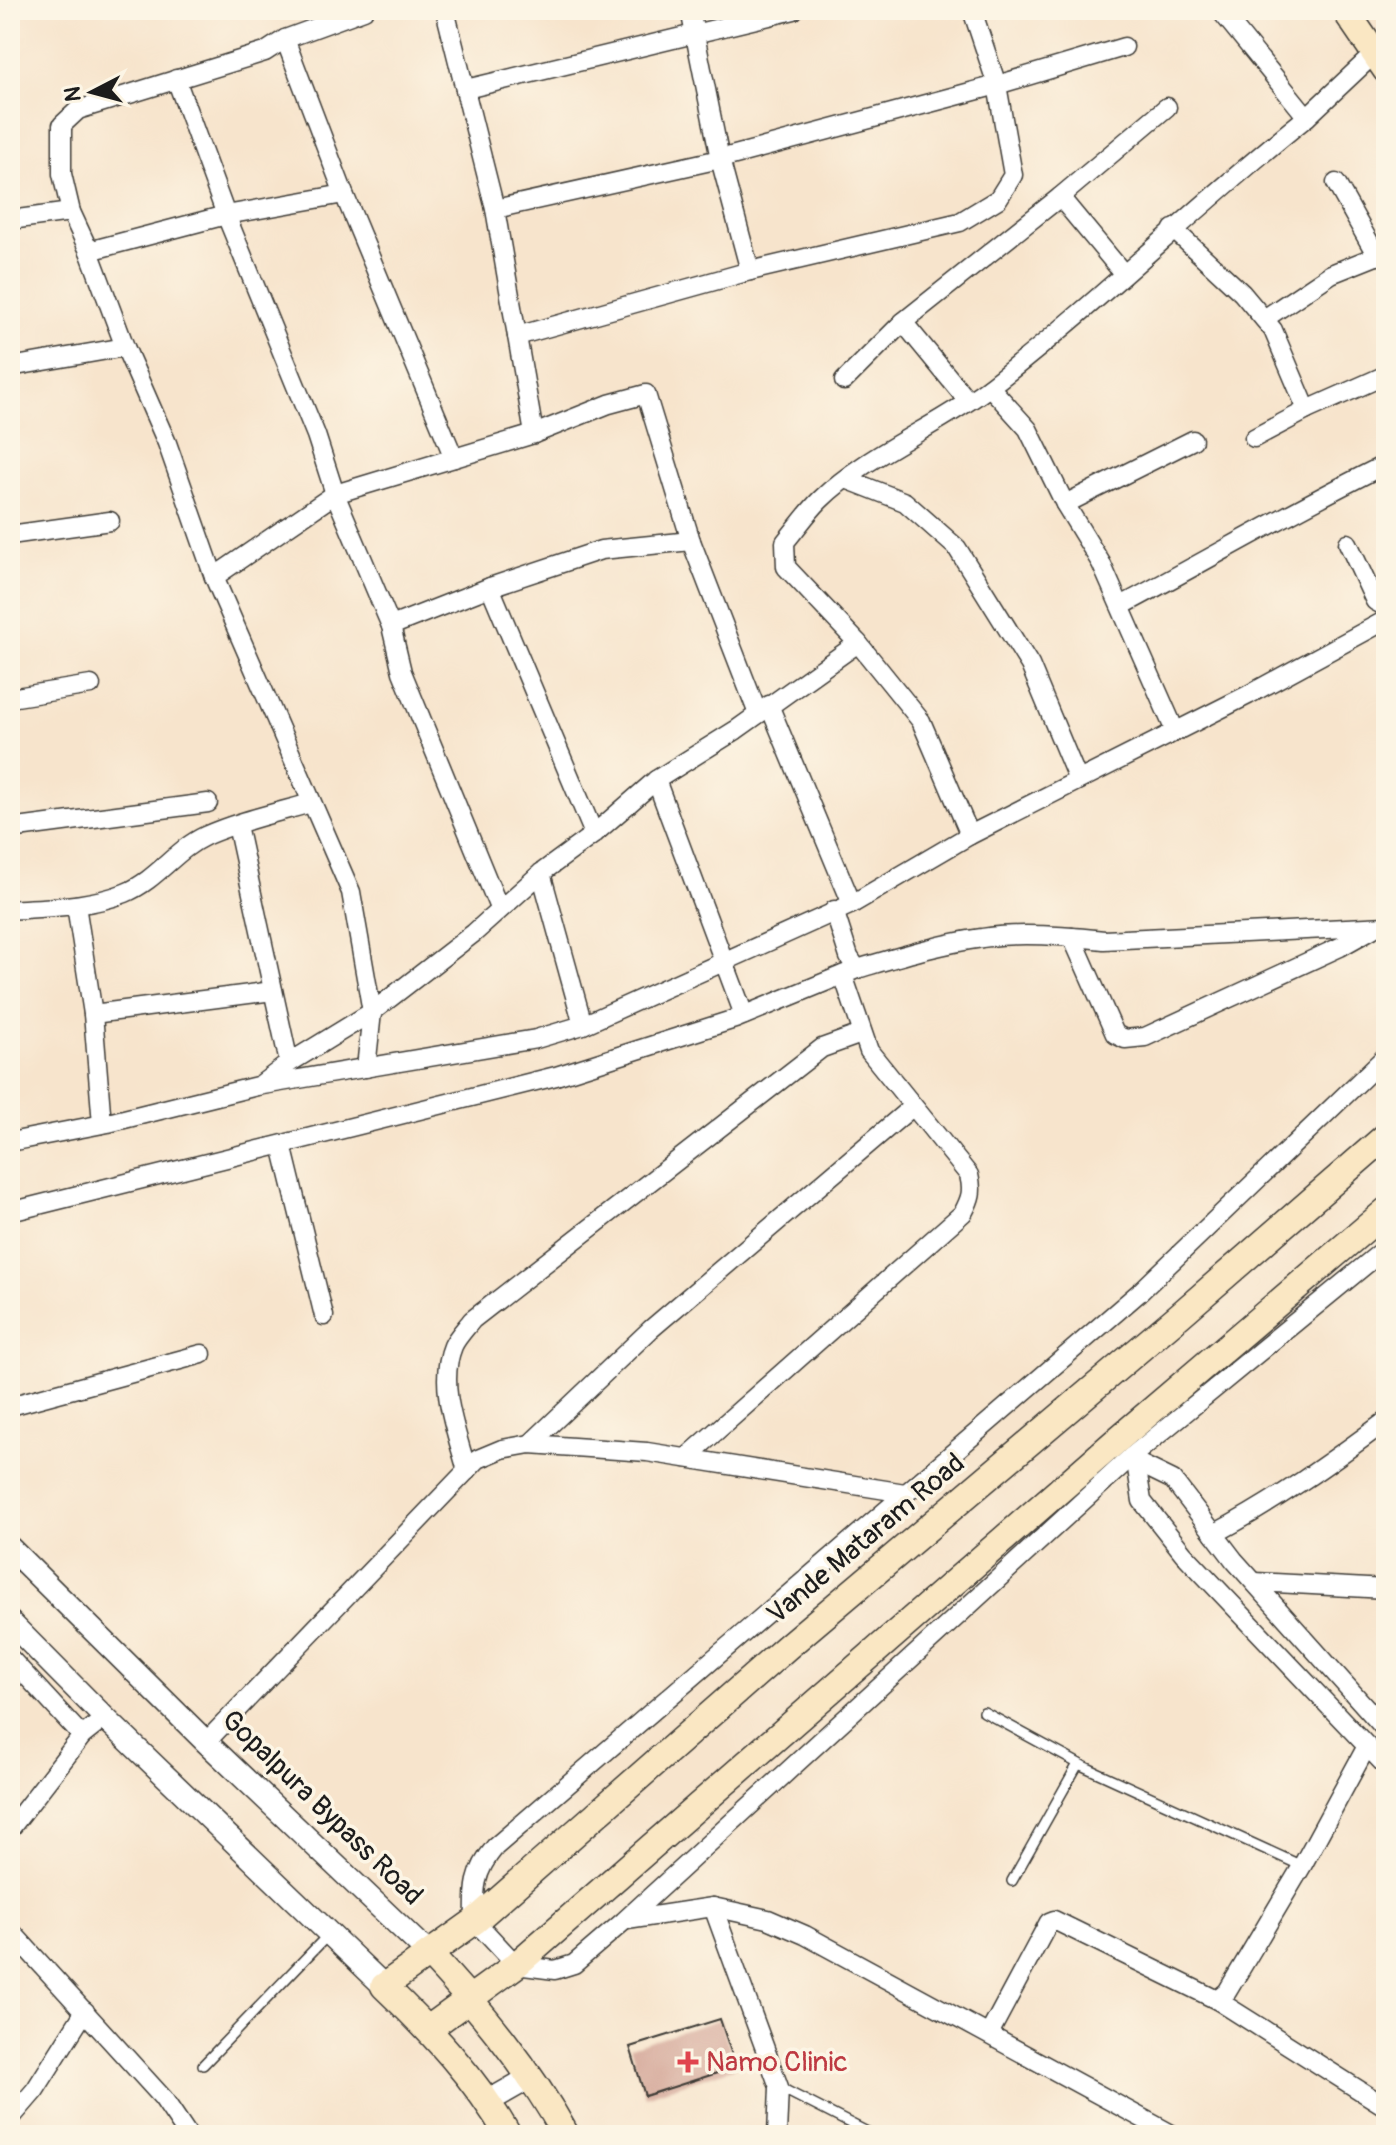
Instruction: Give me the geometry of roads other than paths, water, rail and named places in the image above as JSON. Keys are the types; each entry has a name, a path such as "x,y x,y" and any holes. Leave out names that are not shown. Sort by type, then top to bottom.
{"main road":[{"path":"1345,10 1380,61"},
{"name":"Vande Mataram Road","path":"384,1986 475,1921 799,1637 1180,1315 1386,1136"},
{"path":"428,2029 516,1965 1128,1454 1386,1211"},
{"name":"Gopalpura Bypass Road","path":"429,1954 470,1999 541,2090 566,2135"},
{"path":"384,1986 428,2029 487,2102 508,2135"}],"street":[{"path":"364,10 285,39 265,52 78,110 62,125 62,174 71,212 167,443 214,577 351,892 372,1012 366,1068"},
{"path":"445,10 495,209 534,434"},
{"path":"690,10 720,159 750,271"},
{"path":"466,89 794,10"},
{"path":"517,336 750,271 960,222 998,199 1013,175 997,85 972,10"},
{"path":"1220,10 1307,117"},
{"path":"285,39 344,194 454,458"},
{"path":"495,209 720,159 997,85 1124,47"},
{"path":"970,835 921,721 858,643 786,567 785,542 820,500 846,479 990,387 1236,173 1380,61"},
{"path":"176,79 226,215 316,435 335,494 391,626 402,672 499,908"},
{"path":"844,381 903,322 1167,107"},
{"path":"1264,319 1331,274 1381,254 1336,183"},
{"path":"89,251 226,215 344,194"},
{"path":"1060,197 1123,273"},
{"path":"10,220 71,212"},
{"path":"1173,229 1242,293 1273,330 1307,410"},
{"path":"903,322 968,401"},
{"path":"10,367 125,347"},
{"path":"1254,438 1307,410 1386,375"},
{"path":"990,387 1028,429 1065,504 1101,563 1175,731"},
{"path":"214,577 335,494 534,434 609,404 646,394 691,541 764,710 843,907 861,1034 869,1051 969,1175 972,1189 963,1213 686,1458"},
{"path":"1065,504 1193,440"},
{"path":"1121,606 1321,496 1386,464"},
{"path":"846,479 905,502 957,548 1030,665 1078,780"},
{"path":"10,535 110,521"},
{"path":"391,626 490,587 601,550 691,541"},
{"path":"1348,543 1375,601 1386,607"},
{"path":"490,587 594,834"},
{"path":"10,1142 102,1124 257,1086 536,1039 583,1025 843,907 970,835 1386,620"},
{"path":"257,1086 372,1012 474,933 499,908 594,834 656,780 764,710 858,643"},
{"path":"10,698 91,685"},
{"path":"656,780 744,1015"},
{"path":"10,829 208,803"},
{"path":"10,910 76,905 127,892 150,880 206,835 311,803"},
{"path":"237,825 289,1063"},
{"path":"541,873 583,1025"},
{"path":"76,905 93,1014 102,1124"},
{"path":"1072,937 1115,1034 1125,1039 1145,1037 1380,927"},
{"path":"10,1212 556,1076 744,1015 850,972 922,950 985,937 1104,940 1380,927"},
{"path":"93,1014 273,991"},
{"path":"467,1471 450,1409 448,1369 453,1345 472,1320 822,1048 861,1034"},
{"path":"1386,1056 1141,1291 495,1847 483,1861 474,1886 475,1921 516,1965 555,1970 574,1964 1128,1454 1386,1248"},
{"path":"530,1444 651,1329 912,1107"},
{"path":"282,1145 324,1316"},
{"path":"10,1406 202,1354"},
{"path":"1214,1534 1268,1505 1386,1421"},
{"path":"206,1742 478,1459 502,1449 530,1444 686,1458 905,1493"},
{"path":"1128,1454 1173,1480 1214,1534 1386,1730"},
{"path":"1128,1454 1142,1501 1184,1554 1386,1766"},
{"name":"Gopalpura Bypass Road","path":"10,1548 206,1742 429,1954"},
{"path":"1255,1582 1386,1589"},
{"path":"10,1622 105,1718 384,1986"},
{"path":"10,1658 82,1736"},
{"path":"10,1829 82,1736 105,1718"},
{"path":"1217,2000 1227,1992 1302,1866 1367,1746"},
{"path":"624,1921 713,1907 768,1919 805,1935 1173,2135"},
{"path":"713,1907 779,2087 777,2135"},
{"path":"989,2034 1049,1922 1054,1920 1217,2000 1386,2107"},
{"path":"10,1930 163,2098 188,2135"},
{"path":"10,2119 35,2090 85,2011"},
{"path":"487,2102 531,2077"}],"lane":[{"path":"984,1712 1078,1764 1302,1866"},
{"path":"1012,1881 1078,1764"},
{"path":"203,2065 330,1933"},
{"path":"779,2087 873,2135"}],"place":[{"name":"Namo Clinic","path":"688,2062"}]}
